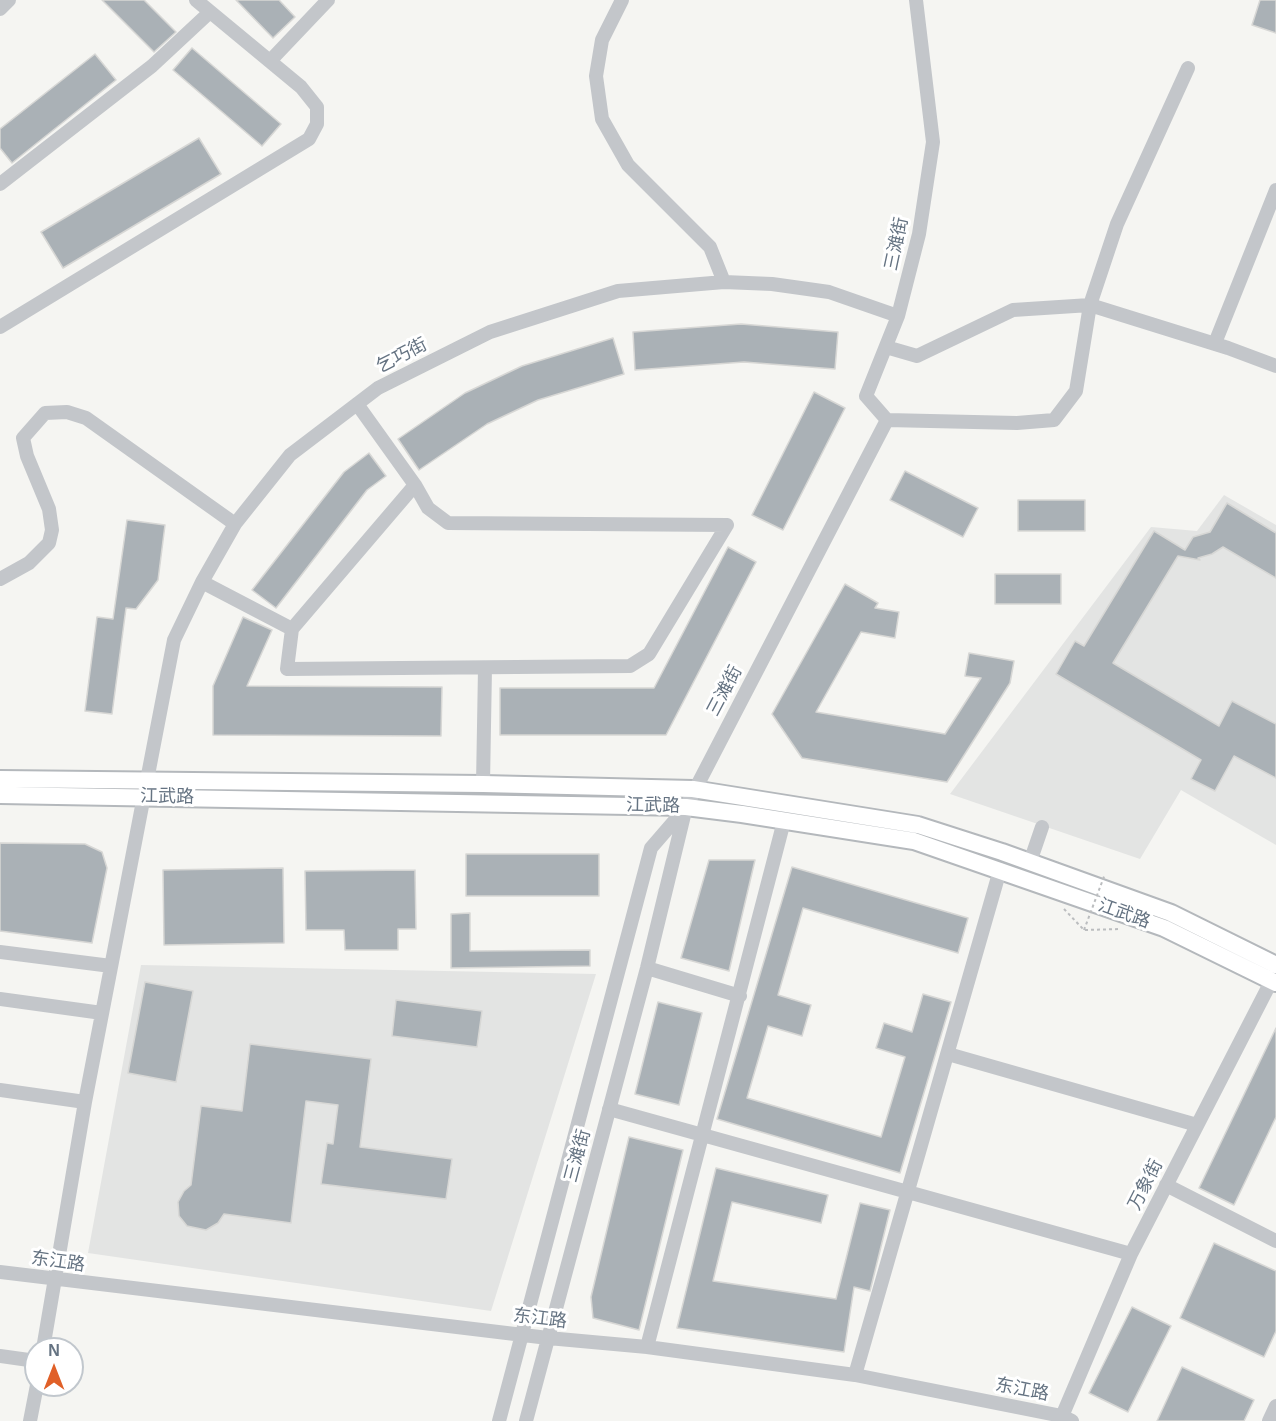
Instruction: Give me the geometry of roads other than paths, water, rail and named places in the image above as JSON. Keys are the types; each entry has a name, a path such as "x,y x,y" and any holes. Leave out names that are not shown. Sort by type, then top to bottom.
{"main road":[{"name":"江武路","path":"0,779 145,788 686,807 914,841 1164,928 1275,977"},
{"name":"江武路","path":"0,795 145,788 483,783 693,789 918,825 1171,913 1275,977"}],"street":[{"path":"0,9 9,0"},
{"path":"0,327 309,139 318,124 317,107 301,87 196,0"},
{"path":"270,61 328,0"},
{"path":"622,0 602,40 596,76 602,119 628,165 710,247 724,282"},
{"name":"三滩街","path":"526,1421 647,968 686,807 693,789 887,420 866,396 898,316 919,234 933,142 929,93 916,0"},
{"path":"0,184 152,66 210,12"},
{"path":"887,420 1017,423 1054,420 1076,391 1089,305 1117,224 1188,68"},
{"path":"1215,344 1276,190"},
{"name":"乞巧街","path":"45,1337 85,1102 174,640 202,582 235,524 290,455 378,388 490,332 618,291 724,282 772,284 829,292 898,316"},
{"path":"886,347 917,356 1013,310 1089,305 1215,344 1276,366"},
{"path":"357,404 415,485 428,508 448,523 727,525 649,654 637,664 622,667 288,669 292,629 415,485"},
{"path":"0,579 29,563 49,543 52,530 49,508 27,456 23,438 45,413 67,412 86,418 235,524"},
{"path":"202,582 292,629"},
{"path":"483,783 485,668"},
{"path":"499,1421 651,848 686,807"},
{"path":"647,1347 784,821"},
{"path":"1029,862 1042,827"},
{"path":"855,1375 1000,870"},
{"path":"0,952 111,966"},
{"path":"647,968 740,996"},
{"name":"万象街","path":"1065,1419 1131,1254 1275,977"},
{"path":"0,999 102,1013"},
{"path":"948,1054 1197,1125"},
{"path":"0,1090 85,1102"},
{"path":"609,1109 1131,1254"},
{"path":"1166,1185 1276,1241"},
{"name":"东江路","path":"0,1272 56,1281 548,1338 647,1347 855,1375 1065,1419"},
{"path":"0,1356 24,1359"},
{"path":"30,1421 35,1397"},
{"path":"1269,1421 1276,1406"}]}
